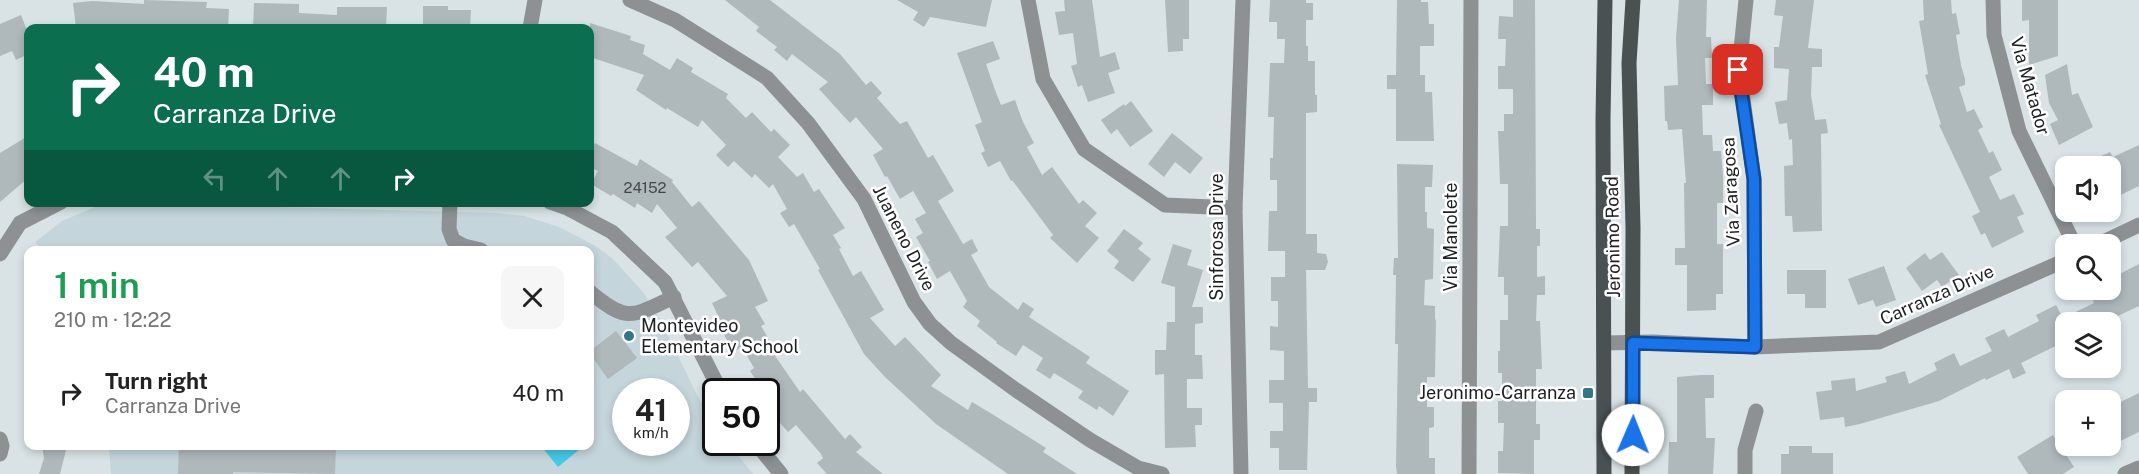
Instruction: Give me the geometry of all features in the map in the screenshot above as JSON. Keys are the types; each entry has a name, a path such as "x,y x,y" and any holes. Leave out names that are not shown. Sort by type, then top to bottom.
{"main road":[{"name":"Jeronimo Road","path":"1604,474 1605,0"},
{"name":"Jeronimo Road","path":"1632,474 1633,228 1629,63 1633,0"}],"street":[{"path":"531,24 535,0"},
{"name":"Juaneno Drive","path":"630,0 675,20 768,78 808,123 864,199 914,302 930,324 951,343 1090,440 1138,468 1162,474"},
{"path":"1028,0 1043,79 1084,149 1165,205 1235,208"},
{"name":"Sinforosa Drive","path":"1241,474 1235,208 1243,0"},
{"name":"Via Manolete","path":"1469,474 1471,0"},
{"name":"Via Zaragosa","path":"1746,0 1738,70 1754,179 1755,347"},
{"name":"Via Matador","path":"1993,0 1994,35 2019,131 2069,234"},
{"path":"0,254 20,223 51,207"},
{"path":"450,207 449,229 453,240 470,246"},
{"path":"564,207 612,232 665,282 713,378"},
{"path":"2120,234 2139,225"},
{"name":"Carranza Drive","path":"1604,343 1755,347 1879,342 2055,265"},
{"path":"594,295 624,315 641,312 674,297"},
{"path":"1745,474 1745,450 1756,411"},
{"path":"0,439 2,446 0,454"},
{"path":"766,456 781,474"},
{"path":"2125,474 2139,468"}],"shaded area":[{"name":"Montevideo Elementary School","path":"95,207 270,207 497,213 524,216 559,227 594,245 612,258 643,292 660,319 689,378 612,378 612,456 690,456 690,381 702,403 702,456 738,456 753,474 111,474 109,450 594,450 594,246 40,246 35,242 62,221"},
{"path":"544,450 579,450 558,467"}],"building":[{"path":"144,0 207,2 206,8 229,9 228,24 76,24 73,3 92,1 144,4"},
{"path":"725,0 770,0 840,54 866,85 871,81 882,93 877,98 900,124 907,121 928,158 933,155 954,191 938,201 963,244 972,239 978,251 971,255 989,287 1018,310 1023,302 1034,309 1029,317 1090,357 1086,363 1129,391 1113,416 1099,406 1097,410 1078,398 1083,391 1054,373 1050,379 1036,370 1043,358 1023,345 1016,356 996,343 977,326 980,321 963,307 967,301 950,271 937,279 916,237 923,233 915,219 926,213 913,191 900,199 887,176 885,177 873,155 883,149 856,117 850,123 819,89 828,82 792,54 787,61 774,50 777,47 756,31 759,27"},
{"path":"897,0 992,0 986,27 930,17 924,27 913,20 918,12"},
{"path":"1064,0 1092,0 1100,57 1115,52 1120,69 1108,73 1115,93 1088,102 1082,85 1078,87 1071,66 1077,64 1073,33 1059,35 1055,12 1065,11"},
{"path":"1165,0 1189,0 1189,39 1183,39 1183,51 1168,52"},
{"path":"1270,0 1306,0 1306,3 1313,3 1313,20 1306,20 1306,46 1308,46 1308,61 1315,61 1317,112 1306,113 1306,234 1317,234 1317,253 1326,254 1328,262 1325,270 1306,270 1308,388 1317,388 1317,402 1309,402 1307,470 1279,470 1279,448 1270,448 1270,431 1283,431 1283,403 1269,403 1269,380 1284,380 1284,351 1270,350 1270,326 1278,327 1278,301 1271,301 1271,277 1285,277 1285,251 1268,251 1269,211 1277,211 1277,180 1270,180 1274,117 1268,117 1270,63 1284,63 1285,39 1277,39 1277,22 1269,22"},
{"path":"1397,0 1428,2 1429,24 1434,24 1434,46 1420,46 1420,75 1425,75 1425,92 1432,92 1434,141 1396,141 1396,89 1387,89 1387,75 1396,75"},
{"path":"1513,0 1535,0 1536,229 1540,229 1540,246 1537,246 1537,277 1545,276 1545,295 1537,295 1536,321 1540,321 1542,369 1536,369 1536,424 1540,424 1540,440 1534,440 1534,474 1498,473 1498,451 1503,451 1504,423 1498,423 1498,401 1502,401 1502,373 1498,373 1498,351 1500,351 1500,320 1508,320 1508,295 1504,295 1504,277 1498,277 1500,226 1508,226 1508,184 1500,184 1498,131 1504,131 1504,114 1513,114 1513,89 1498,89 1498,66 1505,66 1506,39 1498,39 1499,16 1513,17"},
{"path":"1679,0 1707,0 1706,37 1711,37 1712,58 1705,58 1706,84 1713,84 1713,105 1702,105 1703,135 1712,135 1713,151 1721,151 1723,176 1723,203 1717,203 1717,244 1723,244 1723,294 1716,294 1716,310 1687,311 1687,265 1675,265 1675,248 1685,248 1684,183 1686,183 1682,129 1668,130 1667,121 1665,121 1664,86 1678,85 1676,38"},
{"path":"1776,0 1814,0 1808,48 1822,49 1822,67 1812,67 1811,95 1815,120 1826,119 1828,133 1821,134 1822,231 1793,232 1792,216 1785,216 1784,166 1793,165 1792,139 1789,140 1787,123 1779,124 1775,102 1787,100 1789,69 1774,68 1774,47 1779,47 1783,16 1774,15"},
{"path":"1923,0 1951,0 1952,14 1956,13 1960,34 1956,35 1965,79 1965,85 1959,87 1967,112 1974,109 1983,127 1978,130 1989,153 1993,151 2002,170 1989,177 2000,200 2014,194 2024,214 2017,217 2024,232 1992,248 1985,233 1981,235 1972,216 1980,212 1939,125 1941,124 1925,75 1928,74 1919,21 1924,20"},
{"path":"2022,0 2058,0 2058,56 2029,65 2029,20 2022,21"},
{"path":"254,3 299,4 299,13 337,15 337,7 387,7 386,24 253,24"},
{"path":"423,6 448,6 448,10 471,10 470,24 423,24"},
{"path":"21,15 24,24 24,56 16,60 12,51 0,56 0,24"},
{"path":"594,24 631,36 630,40 645,45 643,54 670,70 677,58 693,68 691,72 728,94 726,98 746,118 752,112 771,132 774,129 790,145 778,157 797,177 803,173 814,192 819,189 845,228 833,235 841,248 839,249 853,276 861,271 884,310 870,318 895,346 905,337 941,375 931,386 968,410 972,402 992,414 1046,448 1043,452 1077,474 1008,474 936,424 885,377 864,354 794,224 789,227 780,213 787,209 773,184 769,188 755,174 752,178 734,161 728,167 716,155 726,145 702,120 698,127 667,108 666,110 636,90 644,75 594,58"},
{"path":"993,41 1000,59 986,64 995,90 1001,105 1015,100 1034,143 1027,147 1042,175 1052,167 1079,204 1083,200 1097,213 1085,226 1099,238 1077,263 1050,238 1053,235 1011,181 1000,161 988,167 981,153 985,151 975,125 982,122 957,53"},
{"path":"2067,64 2072,95 2078,93 2093,127 2059,145 2050,124 2058,120 2049,103 2045,75"},
{"path":"1131,101 1153,131 1130,147 1117,129 1111,134 1101,120"},
{"path":"1172,133 1203,158 1190,174 1175,162 1164,177 1148,164"},
{"path":"24,138 24,181 0,202 0,153"},
{"path":"595,143 637,166 640,159 673,180 672,182 692,207 699,201 749,260 768,301 755,307 765,324 761,326 774,348 771,350 800,392 803,389 845,439 850,434 862,447 856,452 883,474 827,474 817,463 823,458 821,454 796,425 788,432 780,423 780,378 755,378 750,371 754,368 742,347 734,352 723,333 726,332 712,303 727,296 698,262 692,267 665,237 677,228 657,204 652,213 637,203 635,208 613,194 611,196 594,186 594,178 598,171 594,169"},
{"path":"2139,145 2139,186 2121,195 2121,156 2115,156"},
{"path":"2110,152 2112,156 2101,156"},
{"path":"1397,164 1433,165 1432,187 1425,187 1425,212 1427,212 1427,228 1434,229 1433,279 1425,280 1424,305 1435,306 1436,319 1435,377 1427,377 1427,407 1434,407 1434,427 1429,428 1429,458 1435,458 1435,474 1397,474 1396,466 1398,344 1395,344 1396,275 1393,275 1394,258 1398,258"},
{"path":"1124,229 1143,243 1138,249 1151,259 1133,282 1114,268 1119,261 1107,251"},
{"path":"1173,244 1192,250 1187,265 1203,270 1192,307 1203,307 1203,323 1195,324 1195,355 1202,355 1203,379 1187,379 1187,408 1202,408 1202,425 1195,425 1196,447 1165,448 1164,374 1155,375 1155,350 1166,350 1167,322 1175,322 1175,287 1161,283"},
{"path":"1942,252 1959,275 1942,287 1937,280 1922,291 1906,268 1925,253 1930,260"},
{"path":"2139,264 2139,306 2121,314 2121,312 2075,312 2094,303 2093,300 2121,300 2121,273"},
{"path":"1884,266 1896,300 1876,307 1873,300 1858,305 1848,279"},
{"path":"1787,270 1826,270 1826,308 1805,308 1805,294 1787,294"},
{"path":"2056,305 2060,312 2055,312 2055,346 2021,363 2026,373 2013,379 2009,369 1939,401 1860,424 1845,427 1844,417 1820,420 1816,392 1832,390 1831,381 1855,378 1856,391 1887,382 1885,377 1905,371 1909,384 1937,370 1934,363 1954,353 1960,366 1992,351 1985,338 2004,329 2008,337 2039,321 2036,315"},
{"path":"616,331 637,358 608,379 594,360 594,348"},
{"path":"1714,375 1714,398 1705,398 1706,438 1715,438 1713,474 1668,474 1669,442 1677,442 1677,377"},
{"path":"2139,393 2139,432 2121,441 2121,402"},
{"path":"2053,435 2055,456 2067,456 2074,467 2063,474 2028,474 2017,457"},
{"path":"1789,446 1812,446 1812,453 1833,453 1833,474 1781,474 1781,454 1789,454"},
{"path":"43,450 66,450 60,474 39,474 44,458"},
{"path":"179,450 336,450 335,474 233,472 233,474 178,474"}],"place":[{"name":"Montevideo Elementary School","path":"629,336"},
{"name":"Jeronimo-Carranza","path":"1588,393"}],"route":[{"path":"1633,435 1633,343 1755,347 1754,179 1738,70"}]}
